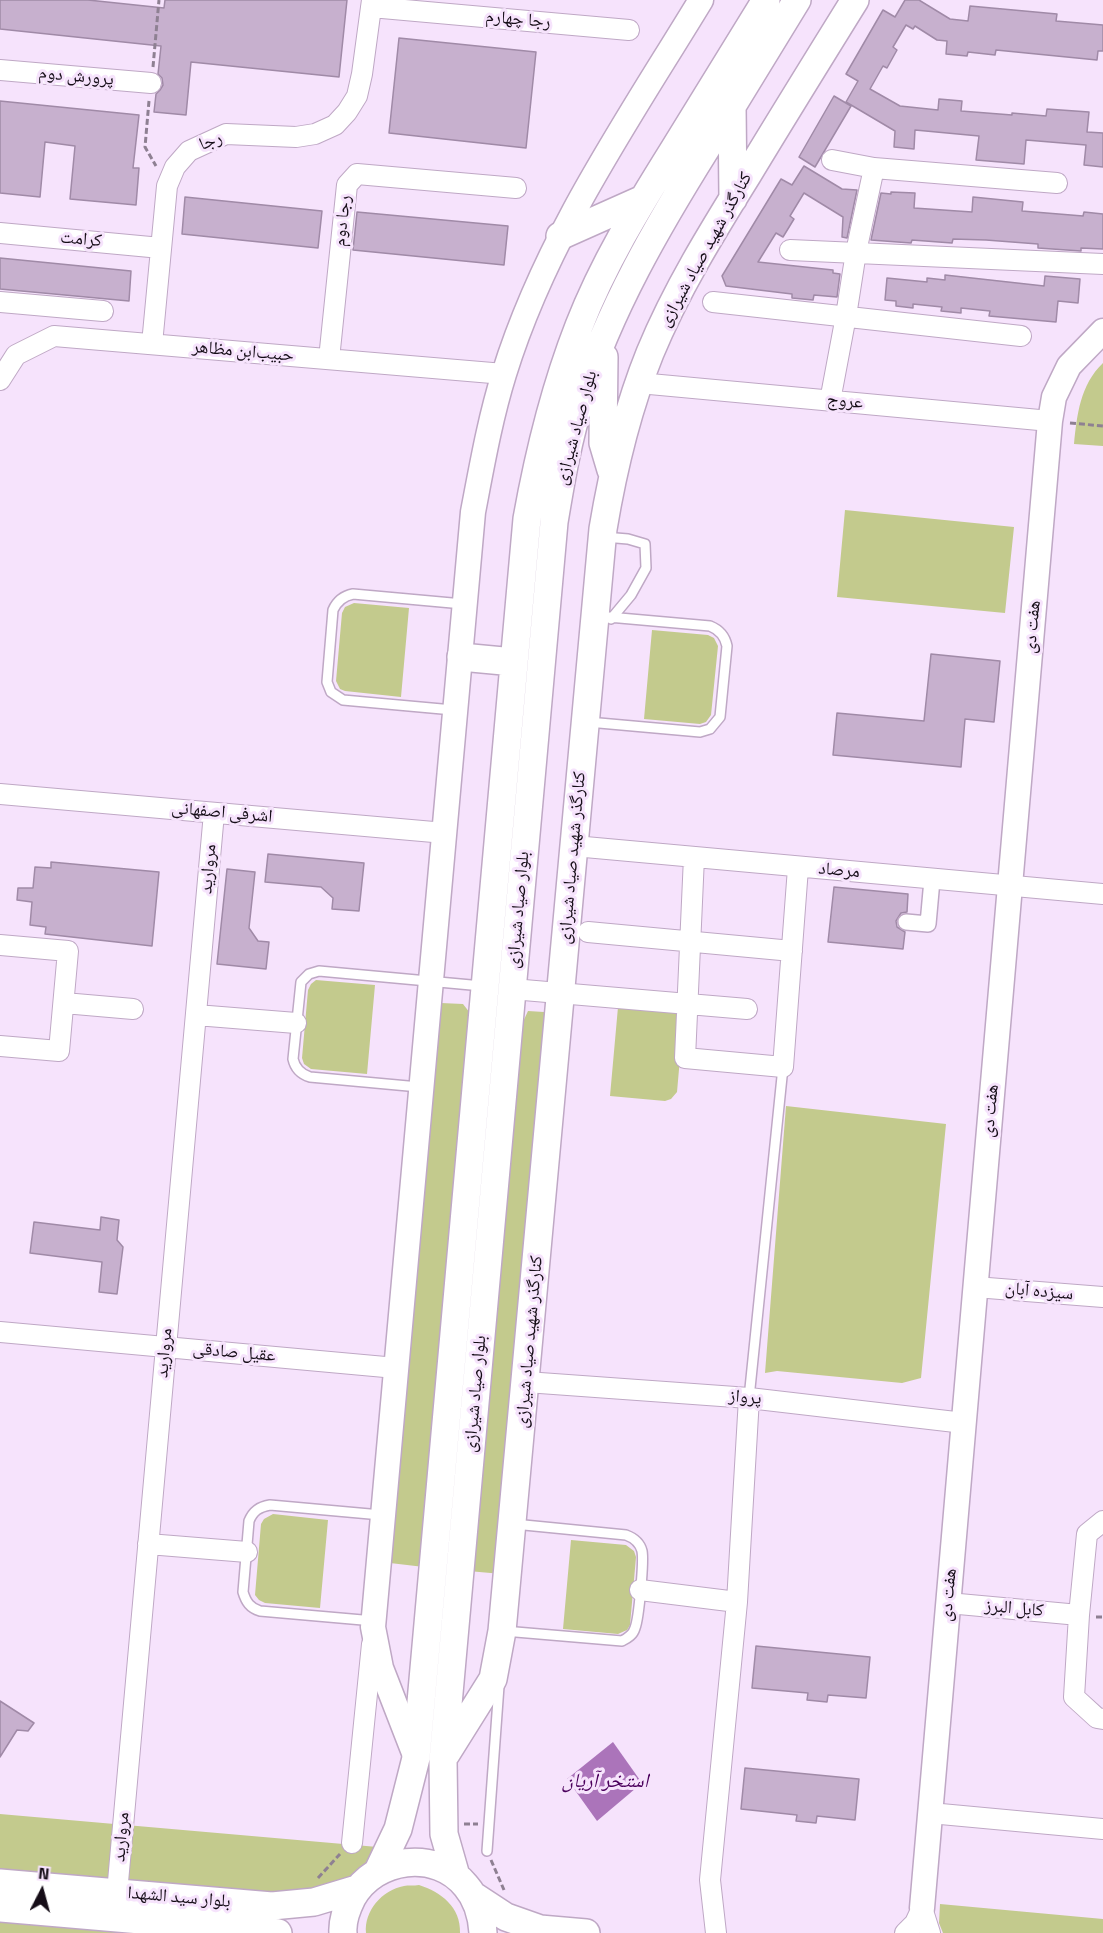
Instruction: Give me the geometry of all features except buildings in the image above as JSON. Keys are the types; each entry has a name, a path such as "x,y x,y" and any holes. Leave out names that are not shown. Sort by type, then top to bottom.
{"main road":[{"name":"بلوار صیاد شیرازی","path":"378,1871 398,1828 416,1758 527,519 538,458 555,390 579,324 609,260 643,199 766,0"},
{"name":"بلوار صیاد شیرازی","path":"456,1876 444,1834 443,1760 554,522 564,464 581,398 604,335 633,272 655,232 797,0"},
{"name":"کنارگذر شهید صیاد شیرازی","path":"443,1760 493,1679 502,1631 585,722 601,621 602,537 612,474 628,413 639,382 677,294 733,198 855,0"},
{"path":"732,105 733,198"},
{"path":"560,236 643,199"},
{"path":"604,335 603,443 612,474"},
{"path":"460,657 514,662"},
{"path":"343,1933 347,1907 357,1889 378,1871 397,1863 417,1862 437,1866 456,1876 466,1885 474,1896 482,1915 483,1933"},
{"name":"بلوار سید الشهدا","path":"0,1883 272,1906 314,1902 357,1889"},
{"path":"474,1896 506,1917 540,1929 586,1933"},
{"name":"بلوار سید الشهدا","path":"0,1908 278,1933"}],"street":[{"path":"352,1843 374,1624 465,604 475,501 485,447 504,374 529,304 560,236 596,171 701,0"},
{"name":"رجا چهارم","path":"371,3 629,30"},
{"name":"رجا","path":"152,344 167,186 175,167 189,151 226,134 296,137 315,134 335,125 357,96 371,3"},
{"name":"پرورش دوم","path":"0,70 151,83"},
{"path":"832,160 874,168 1057,183"},
{"path":"830,401 856,252 874,168"},
{"name":"رجا دوم","path":"329,359 347,185 357,174 516,188"},
{"name":"کرامت","path":"0,233 161,248"},
{"path":"790,250 1103,264"},
{"path":"713,302 1022,336"},
{"path":"1,304 104,311"},
{"name":"هفت دی","path":"922,1908 1050,421 1054,397 1070,366 1103,331"},
{"name":"حبیب‌ابن مظاهر","path":"0,380 16,355 54,336 504,374"},
{"name":"عروج","path":"639,382 1050,421"},
{"name":"اشرفی اصفهانی","path":"0,794 445,833"},
{"name":"مروارید","path":"117,1893 214,813"},
{"name":"مرصاد","path":"574,846 1103,894"},
{"path":"694,857 685,1058 783,1066 798,867"},
{"path":"906,922 928,924 932,880"},
{"path":"588,932 792,951"},
{"path":"0,945 68,951 59,1051 0,1046"},
{"path":"512,988 747,1009"},
{"path":"63,1003 133,1009"},
{"path":"196,1015 296,1023"},
{"name":"سیزده آبان","path":"975,1287 1103,1297"},
{"name":"عقیل صادقی","path":"0,1332 396,1368"},
{"name":"پرواز","path":"526,1382 749,1398 964,1423"},
{"path":"716,1933 710,1880 736,1602 749,1398"},
{"path":"1103,1521 1087,1534 1074,1697 1097,1718 1103,1719"},
{"path":"148,1544 247,1552"},
{"path":"640,1590 736,1602"},
{"name":"کابل البرز","path":"948,1603 1079,1615"},
{"path":"374,1624 381,1668 416,1758"},
{"path":"930,1813 1103,1829"},
{"path":"905,1933 915,1923 922,1908"},
{"path":"922,1908 930,1933"}],"lane":[{"path":"601,621 631,595 646,568 645,544 628,539 602,537"},
{"path":"456,711 344,700 330,692 327,682 333,610 342,597 353,594 465,604"},
{"path":"585,722 700,732 710,729 720,717 727,646 720,631 710,626 601,621"},
{"path":"422,1088 304,1076 296,1069 293,1059 299,988 304,978 314,972 325,971 485,986"},
{"path":"749,1398 783,1066"},
{"path":"374,1624 255,1609 247,1602 243,1592 249,1521 255,1512 264,1506 270,1504 383,1515"},
{"path":"487,1851 502,1631 622,1641 631,1635 636,1626 643,1555 639,1545 626,1535 513,1524"}],"path":[{"path":"1050,421 1103,426"}],"green space":[{"path":"1103,363 1103,446 1074,444 1081,401 1089,381"},
{"path":"845,510 1014,527 1005,613 837,597"},
{"path":"354,603 409,608 401,697 345,691 340,689 336,681 342,613 345,607"},
{"path":"652,630 708,635 714,638 718,646 711,715 706,722 700,724 644,719"},
{"path":"316,980 375,985 367,1074 311,1069 304,1064 302,1058 308,990"},
{"path":"441,1003 463,1004 470,1013 424,1567 390,1563"},
{"path":"618,1007 673,1012 679,1015 683,1024 677,1092 671,1099 665,1101 610,1096"},
{"path":"528,1011 544,1012 547,1015 502,1574 468,1571 522,1024"},
{"path":"786,1106 946,1124 921,1378 902,1383 777,1371 765,1373"},
{"path":"273,1514 328,1520 320,1608 265,1603 255,1595 261,1524 264,1519"},
{"path":"571,1540 626,1545 634,1551 636,1557 630,1625 627,1630 618,1634 563,1629"},
{"path":"0,1814 389,1848 378,1871 314,1902 0,1883"},
{"path":"419,1885 442,1896 448,1902 457,1916 460,1933 366,1933 371,1910 382,1897 396,1888"},
{"path":"940,1904 1103,1919 1103,1933 943,1933 939,1923"},
{"path":"0,1908 278,1933 0,1933"}],"water":[{"name":"استخر آریان","path":"613,1742 642,1783 597,1821 567,1779"}]}
